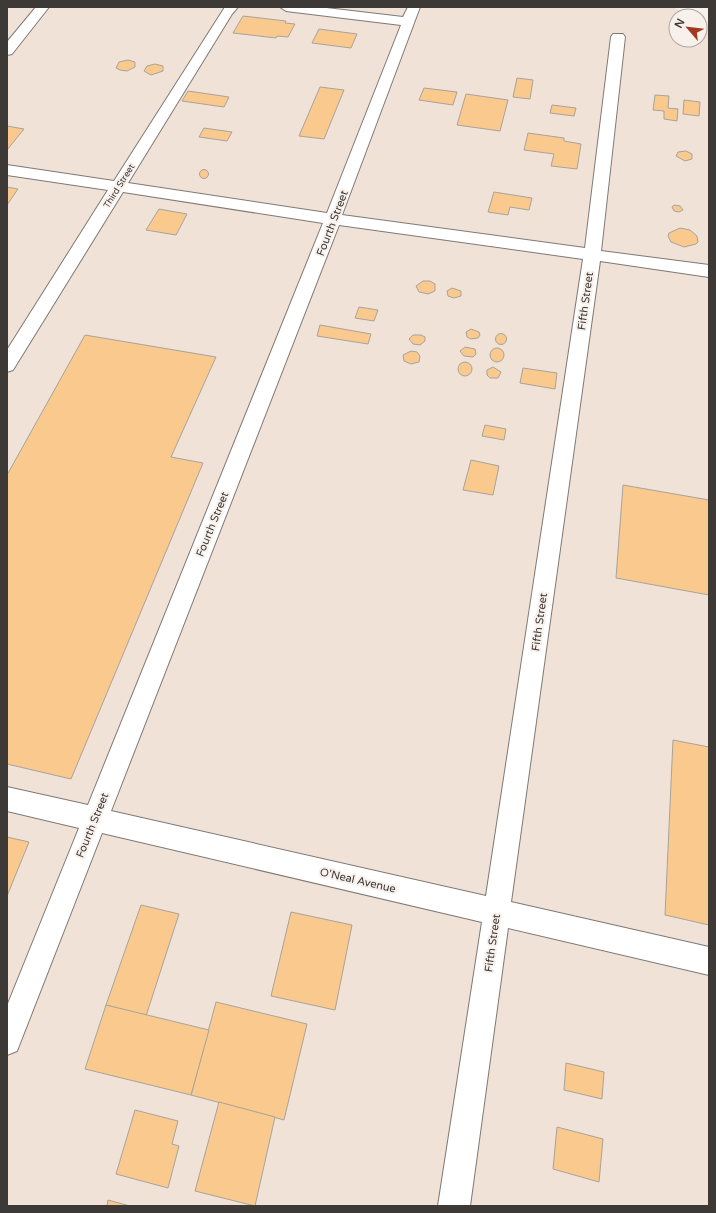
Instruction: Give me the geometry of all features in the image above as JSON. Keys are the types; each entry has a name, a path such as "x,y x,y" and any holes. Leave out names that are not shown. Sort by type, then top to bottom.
{"lane":[{"path":"7,51 43,7"},
{"name":"Third Street","path":"7,365 227,12 232,7"},
{"path":"286,7 411,15"},
{"name":"Fourth Street","path":"7,1041 94,818 333,220 411,15"},
{"name":"Fifth Street","path":"454,1206 592,256 618,37"},
{"path":"7,170 333,220 709,272"},
{"name":"O'Neal Avenue","path":"7,799 709,961"}],"shaded area":[{"path":"7,7 672,7 674,8 668,8 668,48 708,48 709,22 709,1206 7,1206"}],"building":[{"path":"243,16 286,21 285,23 295,24 288,37 277,36 276,38 233,33"},
{"path":"319,29 357,34 351,48 312,43"},
{"path":"128,60 135,62 135,67 127,71 116,68 119,62"},
{"path":"155,64 163,66 163,71 151,75 144,71 147,66"},
{"path":"517,78 533,80 530,99 513,97"},
{"path":"320,87 344,90 324,139 299,136"},
{"path":"424,88 457,92 453,105 419,100"},
{"path":"188,91 229,97 224,107 182,101"},
{"path":"466,94 508,100 500,131 457,125"},
{"path":"655,95 669,96 668,108 678,109 677,121 664,119 664,111 653,110"},
{"path":"684,100 700,102 699,116 683,114"},
{"path":"552,105 576,108 574,116 550,113"},
{"path":"7,126 24,129 7,150"},
{"path":"204,128 232,132 227,141 199,137"},
{"path":"528,133 564,138 564,141 581,144 577,169 551,166 554,154 524,150"},
{"path":"686,151 692,154 692,159 685,161 676,156 678,152"},
{"path":"202,170 206,170 208,174 206,178 202,178 200,176 200,172"},
{"path":"7,187 18,189 7,205"},
{"path":"494,192 532,198 529,210 510,207 508,215 488,212"},
{"path":"674,205 680,206 683,210 679,212 674,211 672,207"},
{"path":"159,209 187,214 176,235 146,230"},
{"path":"680,228 690,230 697,236 698,242 696,244 684,247 671,242 668,236 669,233"},
{"path":"423,281 430,281 435,284 435,291 428,294 419,292 416,286"},
{"path":"452,288 461,291 461,296 454,298 448,296 447,291"},
{"path":"359,307 378,310 374,321 355,318"},
{"path":"320,325 371,334 368,344 317,336"},
{"path":"471,329 479,332 480,335 478,338 471,339 467,337 466,332"},
{"path":"501,333 505,335 507,339 505,343 501,345 497,343 495,339 497,335"},
{"path":"85,335 216,357 171,457 203,463 71,779 7,764 7,475"},
{"path":"413,335 421,335 425,337 425,341 420,345 413,344 409,339"},
{"path":"465,347 475,349 476,354 473,357 464,356 460,351"},
{"path":"497,348 502,350 504,355 502,360 497,362 492,360 490,355 492,350"},
{"path":"411,351 417,352 420,356 419,362 411,364 404,361 403,355"},
{"path":"465,362 470,364 472,369 470,374 465,376 460,374 458,369 460,364"},
{"path":"493,367 501,372 498,378 490,378 487,375 487,370"},
{"path":"523,368 557,373 555,389 520,383"},
{"path":"485,425 506,429 504,440 482,436"},
{"path":"471,460 499,466 493,495 463,490"},
{"path":"623,485 709,500 709,595 616,578"},
{"path":"673,740 709,747 709,925 665,915"},
{"path":"7,837 29,842 7,896"},
{"path":"141,905 179,914 146,1016 106,1005"},
{"path":"291,912 352,925 335,1010 271,996"},
{"path":"216,1002 307,1024 284,1120 191,1095"},
{"path":"106,1005 209,1030 191,1095 85,1069"},
{"path":"566,1063 604,1072 602,1099 564,1090"},
{"path":"219,1102 275,1117 255,1206 195,1191"},
{"path":"135,1110 178,1121 172,1144 179,1146 168,1188 116,1174"},
{"path":"557,1127 603,1139 599,1182 553,1169"},
{"path":"108,1200 130,1206 107,1206"}]}
